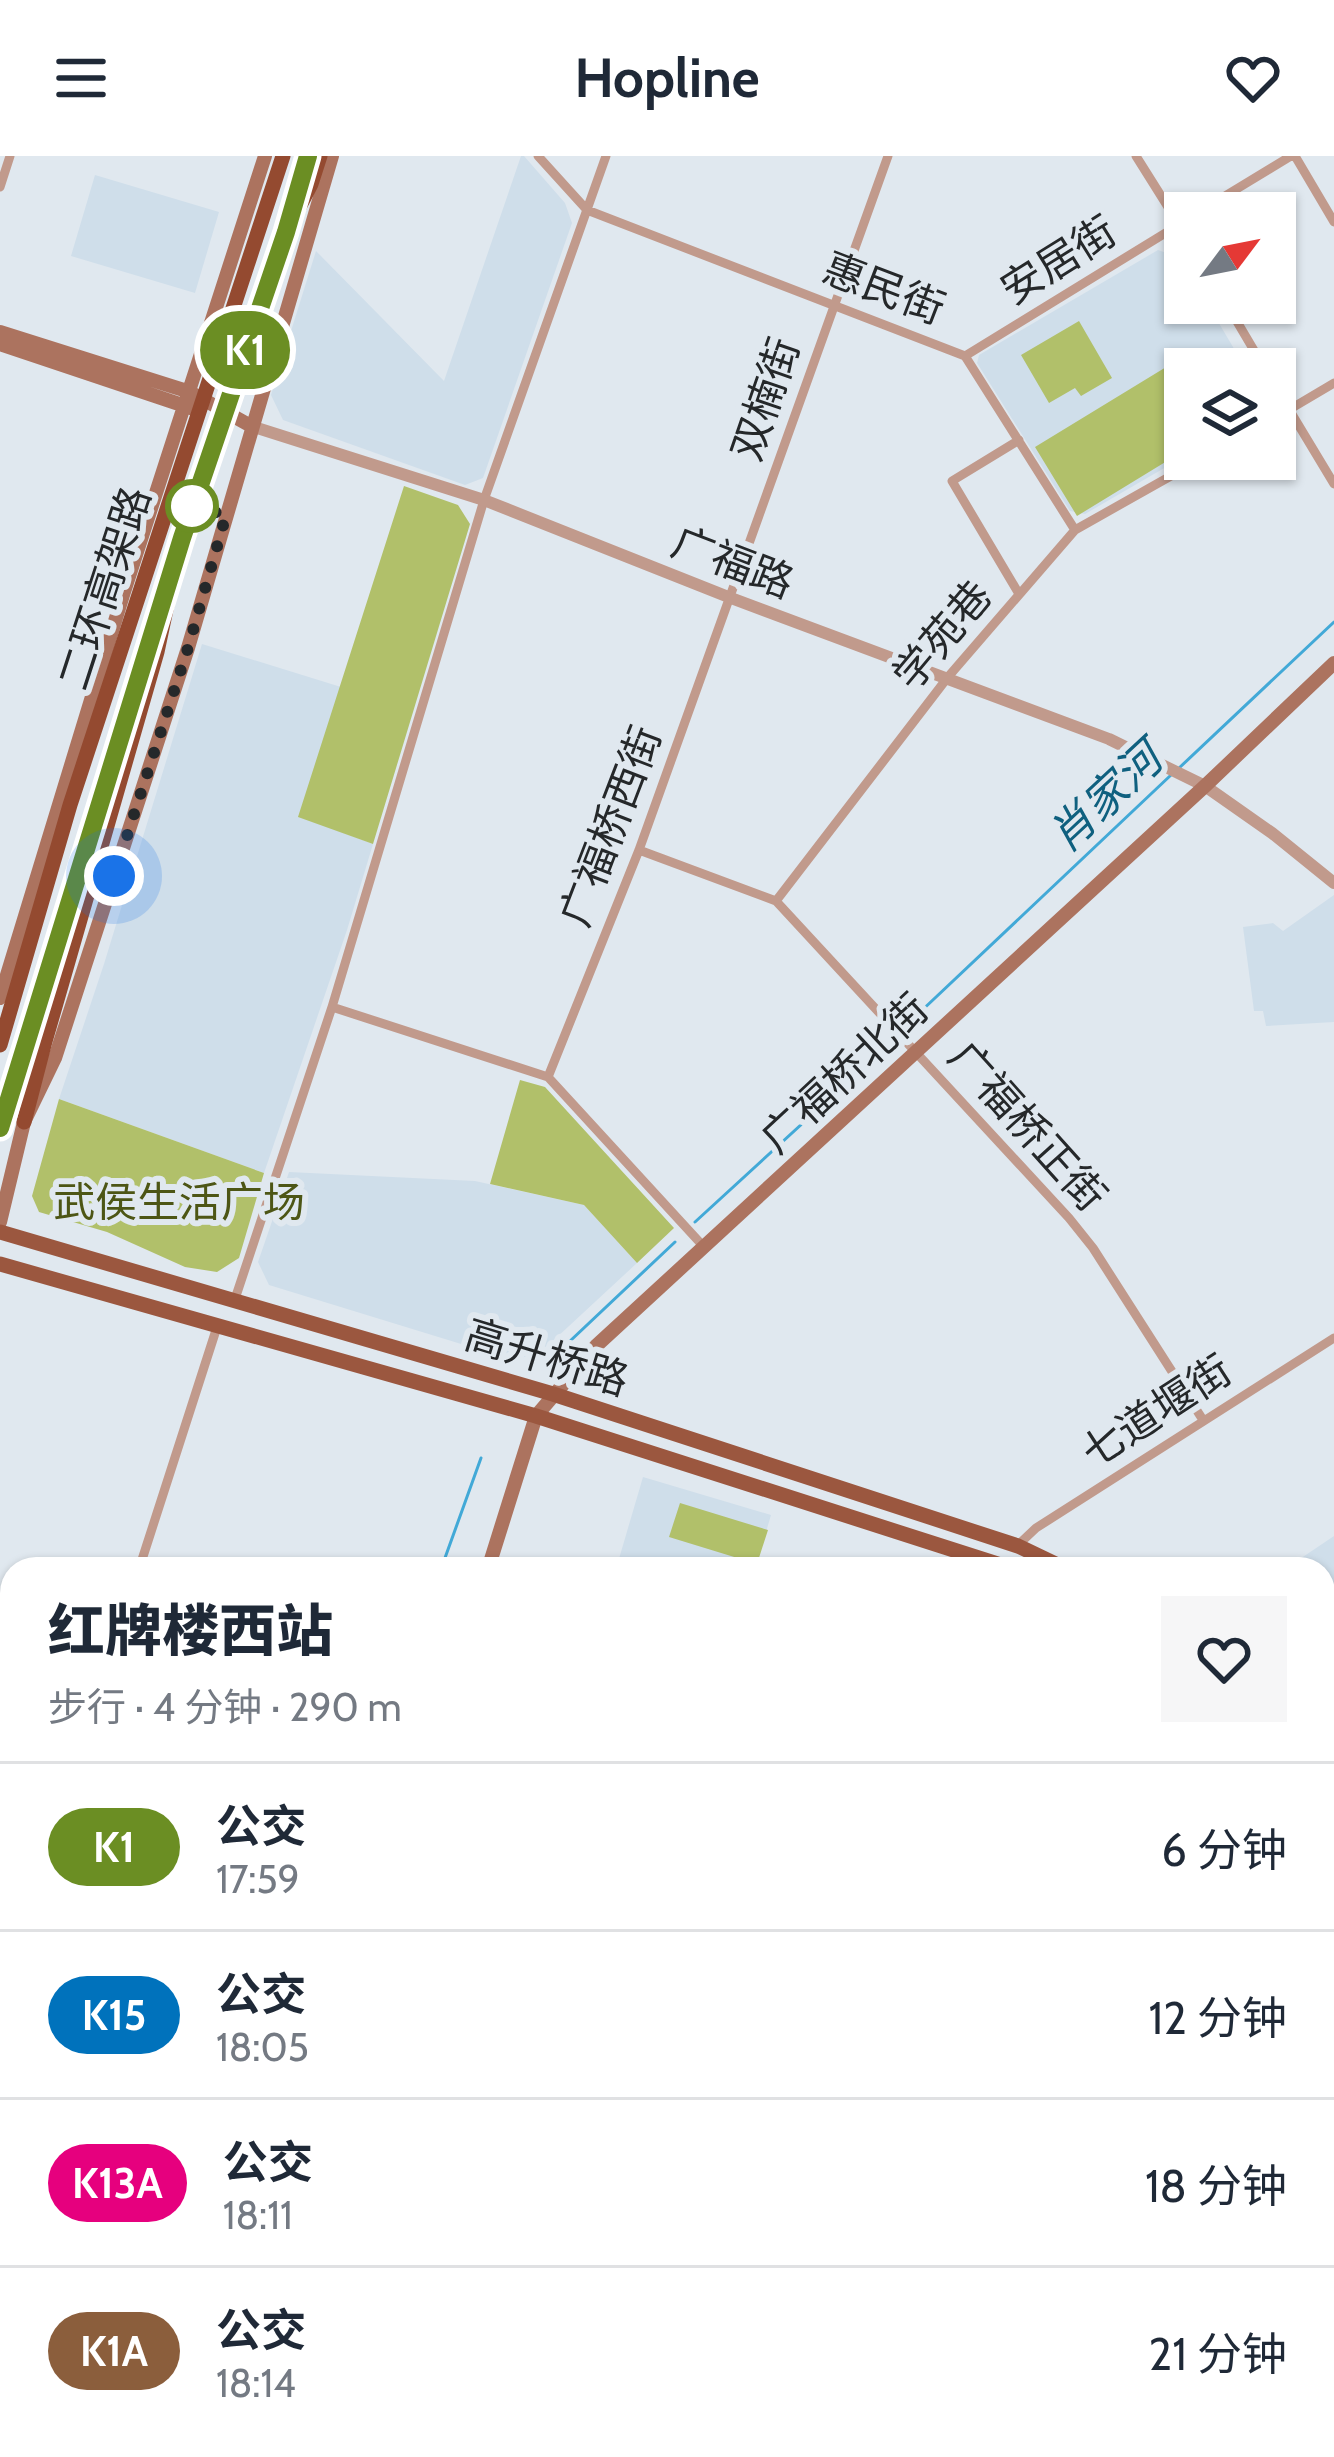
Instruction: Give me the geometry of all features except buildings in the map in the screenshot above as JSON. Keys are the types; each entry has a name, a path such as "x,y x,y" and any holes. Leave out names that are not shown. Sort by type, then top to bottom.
{"highway":[{"name":"二环高架路","path":"0,1045 70,805 283,156"},
{"name":"二环高架路","path":"0,1128 182,538 308,156"},
{"path":"286,232 320,156"},
{"path":"24,1122 158,652 182,538"}],"main road":[{"path":"0,998 123,595 266,156"},
{"path":"0,1222 24,1122 56,1058 188,648 332,156"},
{"path":"0,332 188,399 251,427"},
{"path":"0,344 188,399"},
{"name":"广福桥北街","path":"536,1416 596,1346 1334,663"},
{"name":"高升桥路","path":"0,1232 553,1394 1041,1557"},
{"name":"高升桥路","path":"0,1264 536,1416 976,1557"},
{"path":"492,1557 536,1416"}],"street":[{"path":"0,187 10,156"},
{"path":"538,156 587,209"},
{"path":"234,1302 332,1007 484,500 606,156"},
{"name":"双楠街","path":"731,598 888,156"},
{"path":"1136,156 1164,198"},
{"path":"1233,192 1293,156 1334,222"},
{"name":"惠民街","path":"587,209 965,356 1075,530"},
{"name":"安居街","path":"965,356 1164,237"},
{"path":"1296,406 1334,383"},
{"path":"1296,422 1334,484"},
{"name":"广福路","path":"251,427 484,500 1109,739 1204,786 1334,883"},
{"path":"1018,440 952,481 1019,594"},
{"name":"学苑巷","path":"776,901 948,677 1075,530 1164,480"},
{"name":"广福桥西街","path":"548,1077 639,850 731,598"},
{"name":"广福桥正街","path":"639,850 776,901 1069,1217 1094,1248 1203,1420"},
{"path":"332,1007 548,1077 704,1246"},
{"path":"143,1557 217,1327"},
{"name":"七道堰街","path":"1018,1546 1036,1528 1334,1337"}],"shaded area":[{"path":"521,156 565,203 572,223 483,478 465,485 283,420 271,395 316,251 444,381"},
{"path":"95,175 219,212 195,293 71,256"},
{"path":"1158,250 1164,252 1164,324 1219,324 1234,348 1164,348 1164,468 1085,514 1070,511 977,363 979,355"},
{"path":"202,644 341,687 299,816 373,844 264,1173 59,1099"},
{"path":"1334,895 1334,1022 1266,1026 1263,1011 1254,1011 1243,927 1273,923 1283,931"},
{"path":"289,1172 475,1181 584,1205 637,1263 541,1352 513,1360 269,1285 258,1262"},
{"path":"643,1477 771,1515 759,1557 620,1557"},
{"path":"1334,1536 1334,1557 1303,1557"}],"green space":[{"path":"1079,321 1112,378 1081,396 1075,388 1049,403 1021,355"},
{"path":"1164,368 1164,463 1077,516 1035,447"},
{"path":"404,486 458,505 470,524 373,844 298,817"},
{"path":"520,1080 545,1087 674,1228 637,1263 584,1205 490,1184"},
{"name":"武侯生活广场","path":"59,1099 264,1173 239,1258 217,1272 185,1267 107,1232 39,1212 32,1196"},
{"path":"680,1503 768,1530 759,1557 734,1557 669,1537"}],"waterway":[{"name":"肖家河","path":"1178,769 1334,622"},
{"name":"肖家河","path":"917,1015 1171,775"},
{"name":"肖家河","path":"695,1222 876,1056"},
{"name":"肖家河","path":"551,1359 675,1242"},
{"name":"肖家河","path":"445,1557 481,1458"}],"bus line":[{"name":"K1","path":"0,1128 134,687 308,156"}],"route":[{"path":"114,876 226,515 192,506"}]}
